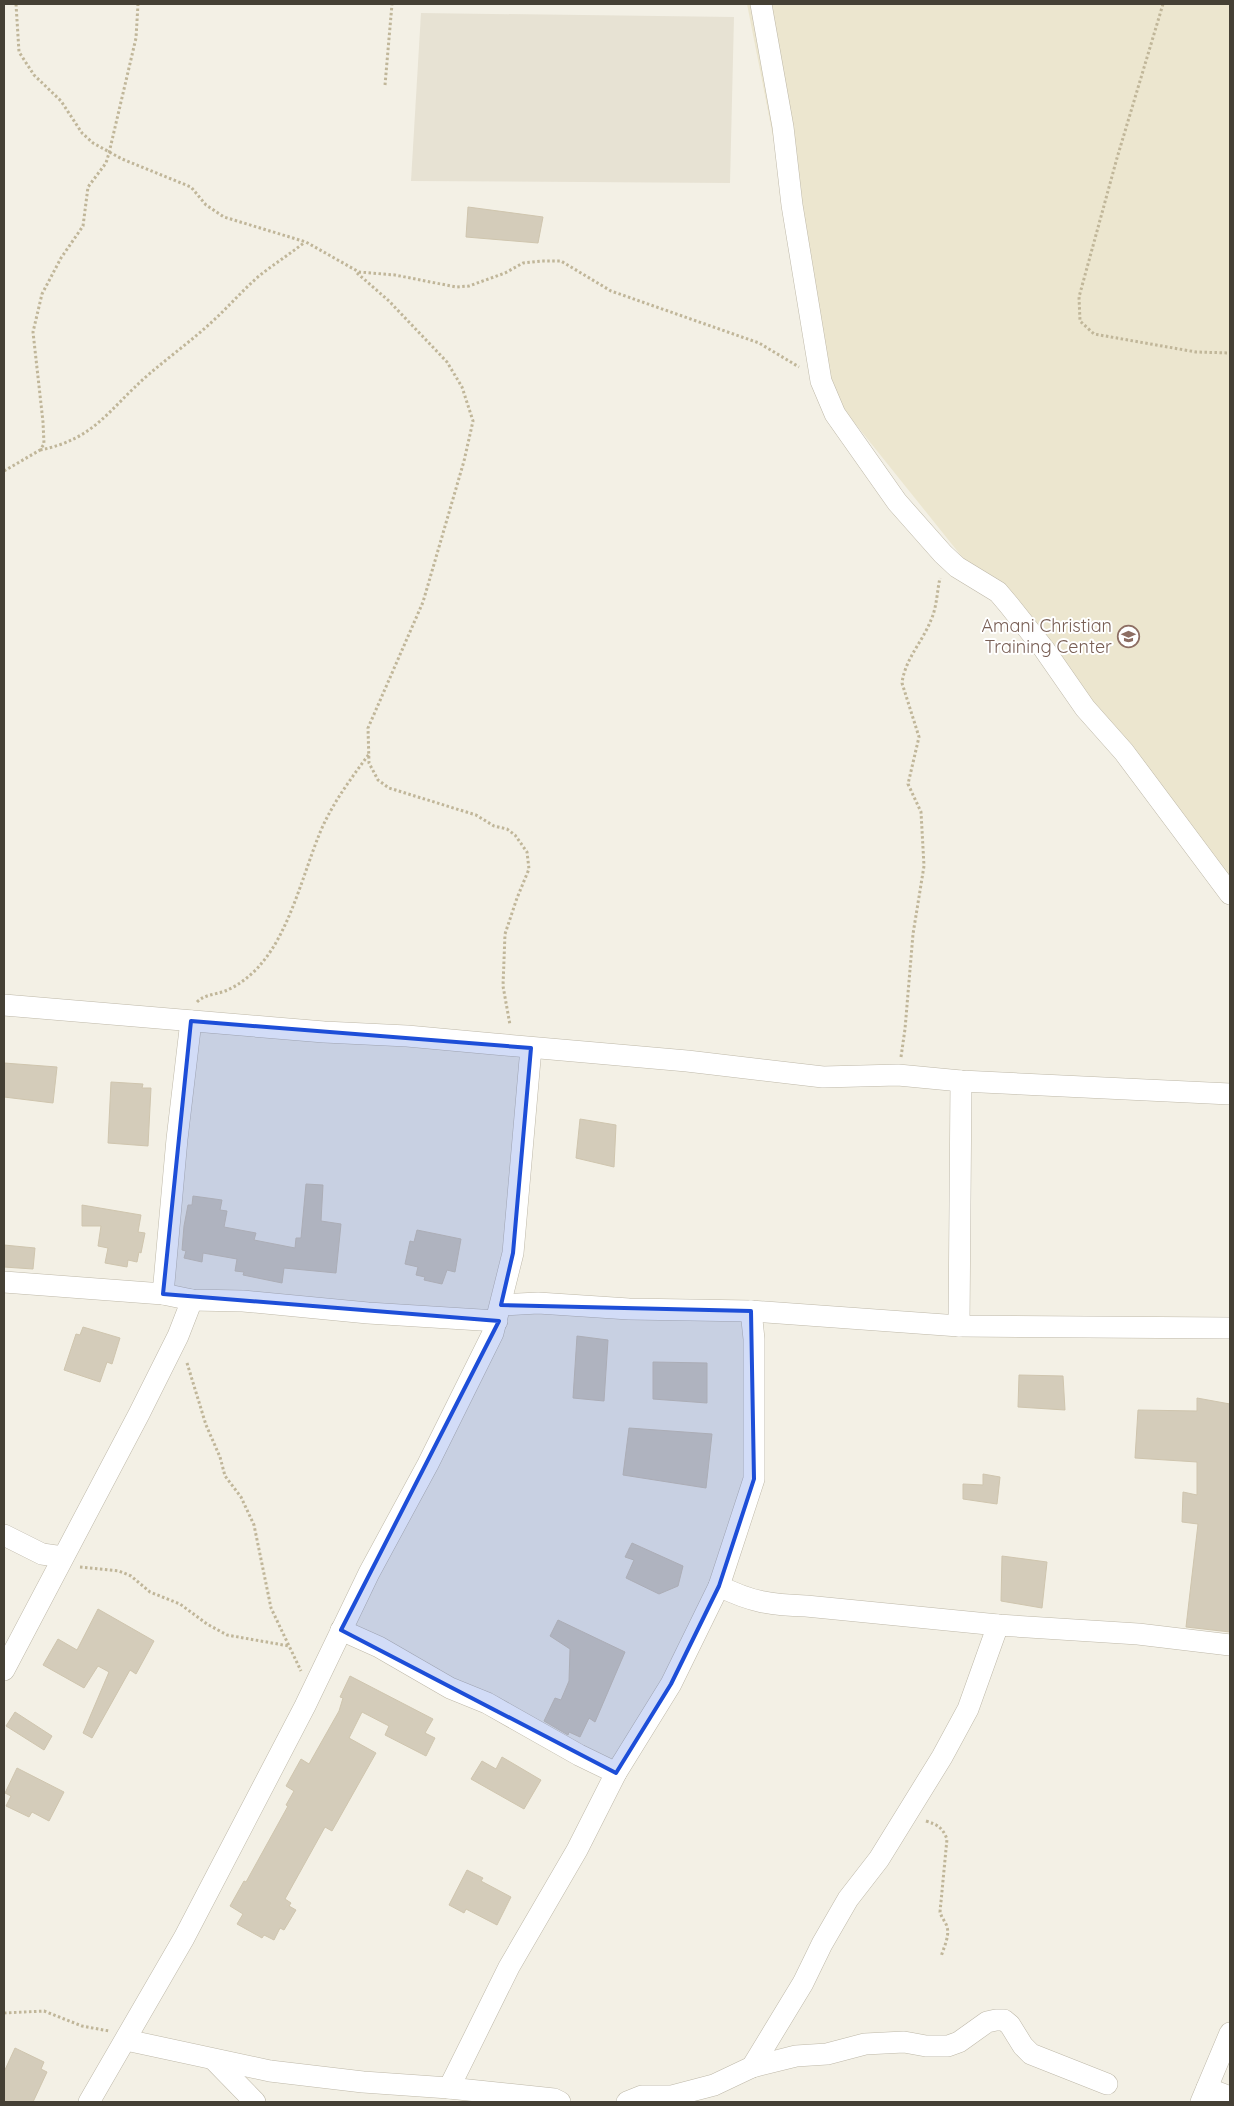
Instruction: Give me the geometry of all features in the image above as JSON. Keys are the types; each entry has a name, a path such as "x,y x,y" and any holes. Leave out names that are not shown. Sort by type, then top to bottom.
{"street":[{"path":"761,4 783,127 792,205 821,381 835,414 897,502 943,554 957,567 998,592 1044,649 1085,708 1124,752 1230,894"},
{"path":"4,1005 687,1061 823,1076 898,1075 961,1081 1230,1094"},
{"path":"163,1294 176,1139 190,1021"},
{"path":"89,2102 184,1938 311,1694 369,1573 428,1464 494,1333 513,1253 522,1047"},
{"path":"959,1326 961,1081"},
{"path":"4,1282 163,1294 192,1300 243,1301 368,1313 499,1313 538,1303 629,1309 751,1311 959,1326 1230,1328"},
{"path":"4,1670 178,1336 192,1300"},
{"path":"449,2088 510,1967 577,1850 616,1774 671,1684 719,1586 754,1479 754,1339 751,1311"},
{"path":"4,1535 42,1554 61,1560"},
{"path":"719,1586 754,1601 774,1605 806,1606 998,1625 1138,1634 1230,1645"},
{"path":"752,2067 803,1983 822,1944 848,1899 879,1859 942,1757 968,1709 998,1625"},
{"path":"341,1630 379,1647 450,1688 487,1703 616,1774"},
{"path":"627,2102 642,2096 672,2096 714,2085 752,2067 796,2056 827,2054 865,2044 904,2042 926,2046 948,2046 959,2042 987,2022 996,2020 1004,2020 1010,2025 1023,2046 1031,2054 1107,2084"},
{"path":"1230,2033 1204,2095 1230,2097"},
{"path":"127,2037 215,2061 270,2071 345,2080 554,2099 560,2102"},
{"path":"215,2061 255,2102"}],"path":[{"path":"16,4 19,52 26,65 61,101 82,133 93,143 109,153 191,186 206,205 224,216 306,242 353,270 390,301 447,362 462,387 472,421 464,461 423,602 368,728 369,763 378,780 389,788 476,815 494,826 507,829 515,835 527,852 529,869 505,934 503,986 522,1047"},
{"path":"40,450 44,444 43,422 33,332 42,294 61,258 83,226 88,187 106,163 136,38 138,4"},
{"path":"385,85 392,4"},
{"path":"1163,4 1117,158 1079,297 1080,320 1094,334 1196,352 1230,352"},
{"path":"4,471 40,450 59,446 89,431 146,377 216,318 260,276 306,242"},
{"path":"353,270 396,275 456,287 469,286 506,273 523,263 561,261 611,291 759,343 821,381"},
{"path":"898,1075 905,1029 913,934 924,866 921,812 908,784 919,737 902,683 903,676 916,647 932,618 943,554"},
{"path":"190,1021 194,1006 201,999 238,984 262,962 294,903 320,834 339,796 369,754"},
{"path":"178,1336 206,1425 220,1457 225,1476 241,1497 254,1525 271,1608 311,1694"},
{"path":"61,1560 120,1571 131,1576 150,1592 180,1604 207,1624 227,1635 289,1646"},
{"path":"907,1814 938,1825 944,1830 948,1839 940,1912 942,1920 948,1928 948,1934 941,1957"},
{"path":"4,2013 44,2011 82,2026 127,2037"}],"highlighted area":[{"path":"191,1021 531,1048 513,1253 501,1305 751,1311 754,1479 719,1586 671,1684 616,1773 341,1630 499,1321 163,1294"}],"shaded area":[{"name":"Amani Christian Training Center","path":"747,4 1230,4 1230,891 821,381"},
{"path":"421,13 734,17 730,183 411,181"}],"building":[{"path":"468,207 543,217 538,243 466,237"},
{"path":"4,1063 57,1067 53,1103 4,1097"},
{"path":"111,1082 143,1084 142,1088 151,1088 148,1146 108,1143"},
{"path":"580,1119 616,1125 614,1167 576,1158"},
{"path":"306,1184 323,1185 321,1221 341,1224 336,1273 284,1268 282,1283 243,1275 244,1272 235,1271 237,1259 203,1253 202,1262 184,1258 186,1251 182,1250 184,1226 188,1205 192,1205 193,1196 222,1200 220,1210 227,1211 224,1227 256,1233 254,1240 295,1248 296,1238 301,1238"},
{"path":"82,1205 141,1215 138,1232 145,1233 137,1262 128,1260 127,1267 105,1263 108,1248 98,1246 101,1226 82,1226"},
{"path":"417,1230 461,1239 455,1272 447,1270 442,1284 424,1280 425,1277 416,1275 418,1267 405,1264 410,1241 414,1242"},
{"path":"4,1245 35,1248 33,1269 4,1267"},
{"path":"83,1327 120,1338 112,1364 107,1362 100,1382 64,1370 76,1334 80,1335"},
{"path":"577,1336 608,1340 604,1401 573,1398"},
{"path":"653,1362 707,1363 707,1403 653,1399"},
{"path":"1019,1375 1063,1376 1065,1410 1018,1407"},
{"path":"1197,1398 1230,1404 1230,1632 1186,1627 1198,1524 1182,1522 1183,1492 1197,1495 1197,1462 1135,1458 1138,1410 1197,1411"},
{"path":"629,1428 712,1434 706,1488 623,1475"},
{"path":"983,1474 1000,1477 997,1504 963,1499 963,1484 983,1485"},
{"path":"632,1543 683,1566 678,1586 659,1594 626,1578 634,1560 625,1557"},
{"path":"1002,1556 1047,1562 1042,1608 1001,1601"},
{"path":"98,1609 154,1641 136,1674 130,1670 92,1738 83,1733 109,1672 98,1666 84,1688 43,1665 58,1639 77,1650"},
{"path":"558,1620 625,1652 595,1722 589,1718 580,1737 569,1732 568,1735 544,1721 555,1698 561,1700 569,1681 570,1649 550,1636"},
{"path":"350,1676 433,1719 425,1733 435,1738 426,1756 385,1735 389,1726 362,1712 349,1738 376,1753 332,1831 325,1827 285,1899 291,1903 289,1906 296,1910 284,1930 280,1928 274,1940 264,1935 262,1938 237,1924 243,1914 230,1906 244,1881 246,1882 288,1806 286,1805 294,1791 286,1786 301,1759 309,1764 339,1711 343,1698 340,1697"},
{"path":"15,1712 52,1736 44,1750 6,1726"},
{"path":"502,1757 541,1780 524,1809 471,1779 482,1761 496,1769"},
{"path":"17,1768 64,1792 49,1821 32,1812 29,1817 6,1806 11,1796 5,1793"},
{"path":"467,1870 483,1878 481,1881 511,1897 497,1925 466,1909 464,1913 449,1905"},
{"path":"15,2048 44,2062 41,2069 47,2072 33,2102 4,2102 4,2072"}],"place":[{"name":"Amani Christian Training Center","path":"1128,636"}]}
